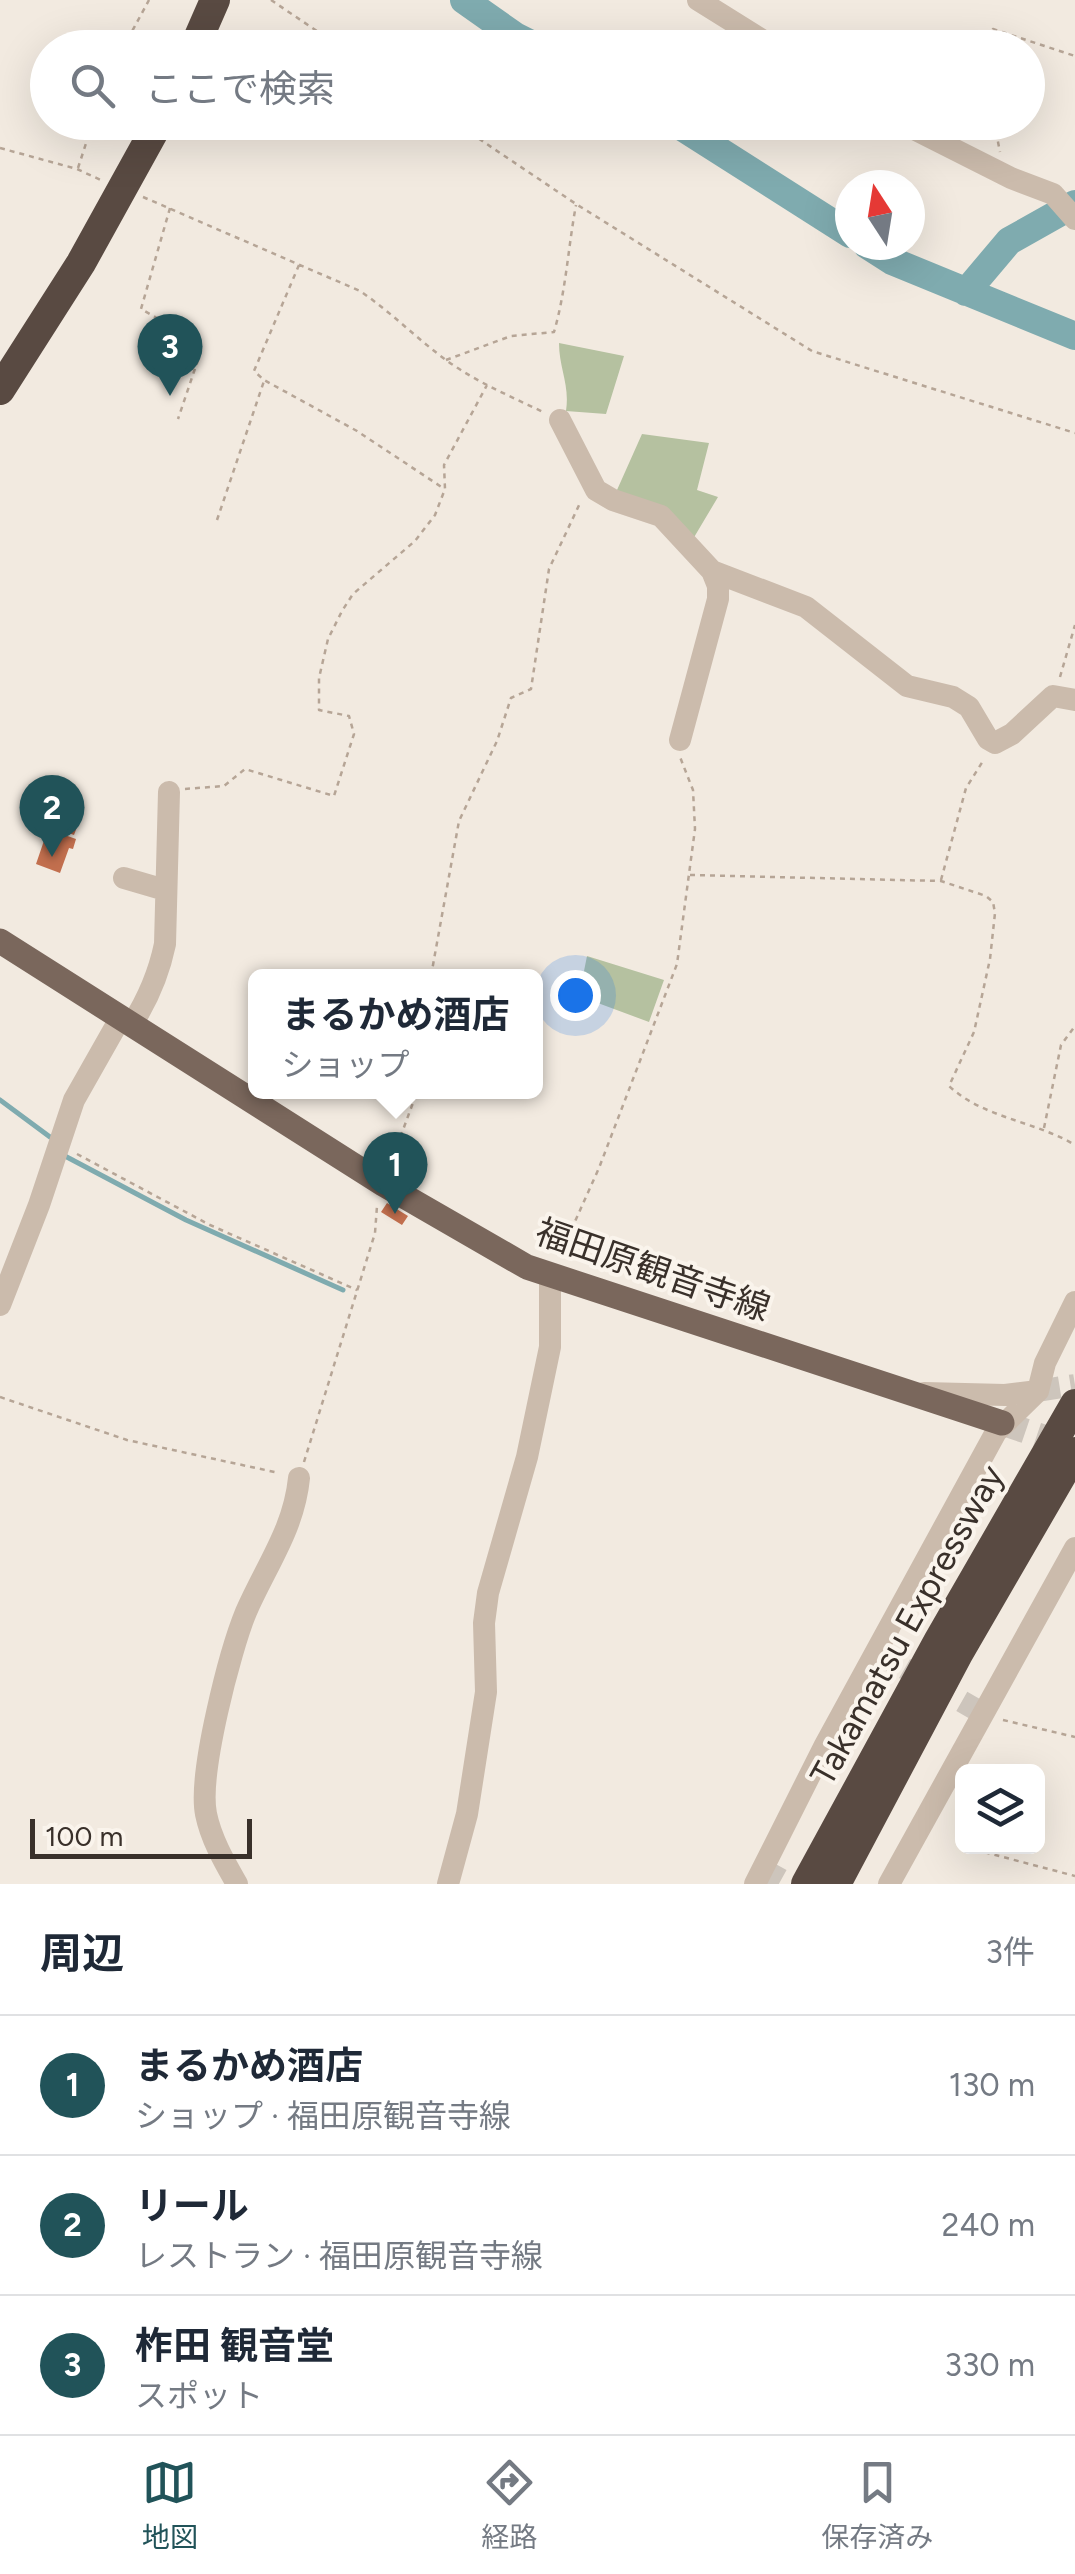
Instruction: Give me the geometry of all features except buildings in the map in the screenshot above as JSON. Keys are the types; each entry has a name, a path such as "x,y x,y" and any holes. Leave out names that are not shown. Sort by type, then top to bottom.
{"highway":[{"path":"202,30 215,0"},
{"path":"0,390 124,190 150,140"},
{"name":"Takamatsu Expressway","path":"806,1884 939,1640 1075,1404"},
{"name":"Takamatsu Expressway","path":"836,1884 958,1654 1075,1452"}],"main road":[{"name":"福田原観音寺線","path":"0,941 248,1098"},
{"name":"福田原観音寺線","path":"250,1099 480,1242 550,1276 906,1389 999,1428"}],"street":[{"path":"698,0 746,30"},
{"path":"936,140 1053,194 1075,219"},
{"path":"560,420 596,490 660,516 712,571 718,586 718,599 680,740"},
{"path":"712,571 806,607 907,686 953,697 969,708 988,740 995,743 1064,698"},
{"path":"0,1305 74,1100 161,966 169,792"},
{"path":"124,878 165,890"},
{"path":"448,1884 467,1814 486,1692 484,1623 488,1592 527,1457 550,1347 550,1276"},
{"path":"755,1884 825,1745 999,1428 1038,1392 1045,1363 1075,1302"},
{"path":"906,1389 1005,1395 1038,1392"},
{"path":"237,1884 206,1813 206,1784 227,1666 247,1612 290,1527 300,1478"},
{"path":"888,1884 1075,1548"}],"path":[{"path":"133,30 150,0"},
{"path":"271,0 315,30"},
{"path":"1045,46 1075,56"},
{"path":"77,169 87,140"},
{"path":"481,140 812,351 1075,433"},
{"path":"997,140 1000,153"},
{"path":"0,148 77,169 360,291 391,312 446,360 486,385 560,420"},
{"path":"446,360 511,336 554,332 576,204"},
{"path":"171,207 141,310 199,342 202,351 178,419"},
{"path":"300,264 254,371 357,431 445,489"},
{"path":"217,520 264,380"},
{"path":"169,792 224,786 245,770 334,796 354,734 350,716 320,710 319,678 328,639 353,594 415,541 435,515 445,489 444,466 486,385"},
{"path":"432,969 459,820 497,741 511,698 532,689 550,570 590,482"},
{"path":"1064,698 1075,625"},
{"path":"550,1276 584,1204 677,964 695,805 680,756 680,740"},
{"path":"941,881 966,788 995,743"},
{"path":"690,875 941,881 986,896 996,912 990,959 974,1032 949,1086 976,1106 1044,1128 1075,1145"},
{"path":"1044,1128 1062,1045 1075,1026"},
{"path":"0,1398 127,1440 300,1478 375,1234 383,1184 414,1099"},
{"path":"58,1144 210,1225 358,1291"},
{"path":"982,1713 1075,1737"},
{"path":"992,1854 1075,1876"}],"green space":[{"path":"559,343 624,356 606,414 566,411"},
{"path":"642,434 709,443 697,490 718,497 693,539 617,490"},
{"path":"587,956 664,980 649,1022 579,996"}],"waterway":[{"path":"464,0 506,30"},
{"path":"702,140 835,224"},
{"path":"966,292 1009,241 1075,204"},
{"path":"890,260 1075,336"},
{"path":"0,1100 50,1137"},
{"path":"63,1155 186,1220 343,1290"}],"tunnel":[{"path":"1038,1391 1075,1385"},
{"path":"1002,1423 1070,1446"},
{"path":"876,1652 982,1713"},
{"path":"762,1869 789,1884"}],"place":[{"name":"柞田 観音堂","path":"170,396"},
{"name":"リール","path":"52,857"},
{"name":"まるかめ酒店","path":"395,1214"}]}
